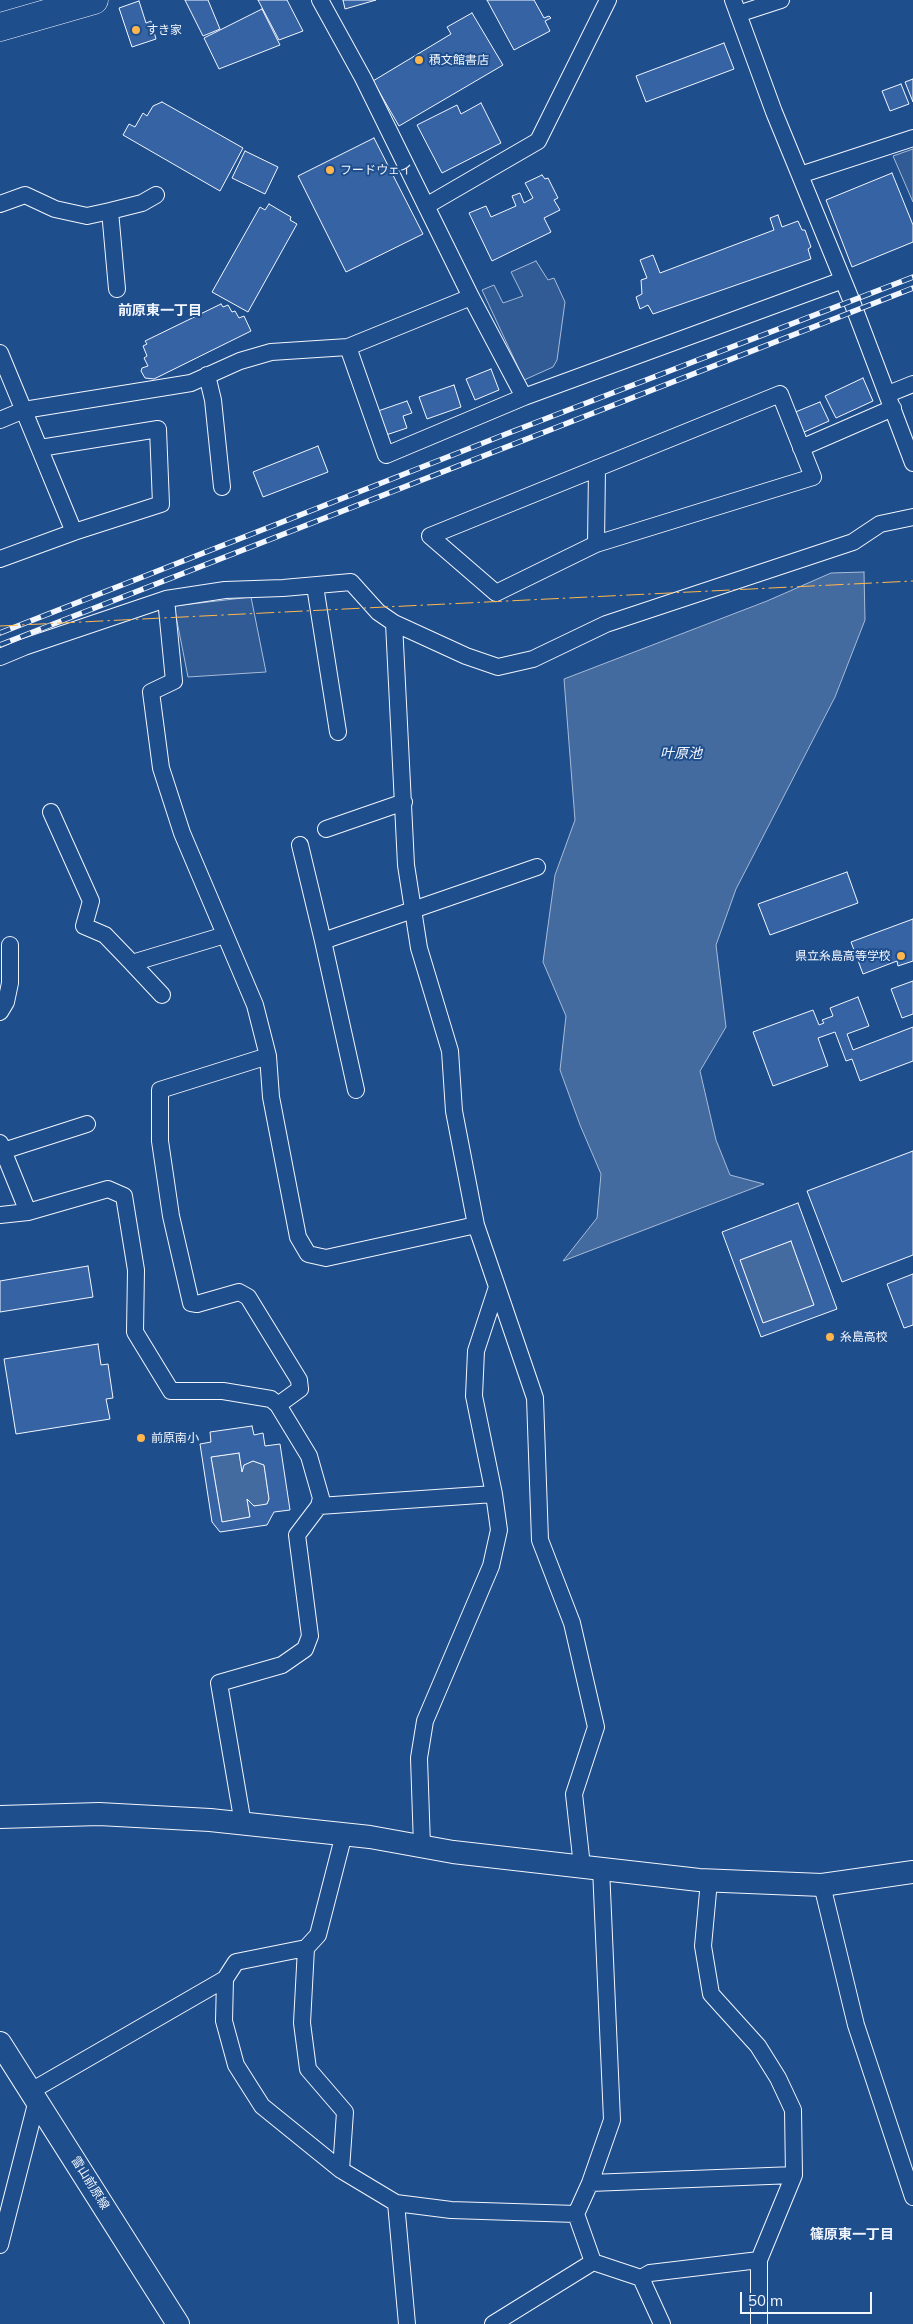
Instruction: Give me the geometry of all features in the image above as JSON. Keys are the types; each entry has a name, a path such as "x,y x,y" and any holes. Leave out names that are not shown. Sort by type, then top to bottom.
{"highway":[{"path":"0,27 94,0"}],"street":[{"path":"320,0 339,38 363,78 471,297 524,397"},
{"path":"426,206 538,141 608,0"},
{"path":"781,0 735,7 913,463"},
{"path":"800,175 913,138"},
{"path":"0,204 25,195 55,209 88,216 142,202 156,195"},
{"path":"110,211 118,289"},
{"path":"348,347 386,455 524,397 843,280"},
{"path":"0,420 24,410 191,383 240,360 271,352 348,347 471,297"},
{"path":"0,353 74,532"},
{"path":"208,375 213,400 222,487"},
{"path":"801,448 890,401 913,384"},
{"path":"780,394 801,448 813,477 596,544 496,593 430,536 780,394"},
{"path":"0,559 74,532 161,504 158,429 40,448"},
{"path":"596,544 597,468"},
{"path":"0,657 32,644 166,599 225,590 315,586 351,582 378,612 394,623 466,656 498,667 532,659 606,624 853,542 880,524 913,517"},
{"path":"315,586 338,732"},
{"path":"166,599 174,681 151,692 161,768 182,833 255,1005 268,1056 271,1098 298,1237 308,1254 326,1258 476,1225"},
{"path":"394,623 406,865 419,948 450,1051 454,1111 476,1225 535,1398 540,1540 572,1623 596,1727 574,1794 591,1867 612,2120 590,2183 576,2214 593,2262"},
{"path":"326,829 404,802"},
{"path":"51,812 91,901 84,926 105,935 162,995"},
{"path":"300,845 356,1090"},
{"path":"323,941 538,867"},
{"path":"132,963 225,935"},
{"path":"0,1012 6,1002 10,983 10,945"},
{"path":"268,1056 160,1090 160,1141 171,1216 192,1303 197,1304 239,1292 248,1298 299,1380 300,1389 278,1405"},
{"path":"28,1212 2,1147 87,1124"},
{"path":"0,1215 28,1212 108,1188 124,1196 136,1270 135,1332 171,1391 223,1391 271,1398 278,1405 308,1456 321,1498 319,1506 297,1535 310,1636 305,1649 282,1665 219,1683 243,1824"},
{"path":"422,1846 419,1758 425,1721 490,1566 499,1530 494,1494 474,1396 476,1351 497,1287"},
{"path":"319,1506 494,1494"},
{"path":"0,1817 99,1814 243,1824 344,1834 453,1852 709,1880 822,1885 913,1872"},
{"path":"342,2170 345,2112 308,2069 302,2023 306,1948 318,1934 344,1834"},
{"path":"709,1880 704,1946 711,1994 758,2046 778,2078 793,2110 794,2175 758,2260 759,2324"},
{"path":"822,1885 856,2025 913,2196"},
{"path":"0,2245 34,2096 225,1980 236,1962 306,1948"},
{"path":"225,1980 224,2021 236,2065 262,2106 342,2170 396,2203 451,2210 576,2214"},
{"name":"雷山前原線","path":"2,2052 34,2096 175,2323"},
{"path":"590,2183 794,2175"},
{"path":"396,2203 408,2324"},
{"path":"641,2278 650,2273 758,2260"},
{"path":"593,2262 641,2278 662,2324"},
{"path":"493,2324 593,2262"}],"shaded area":[{"path":"913,149 913,202 893,156"},
{"path":"536,261 548,280 554,278 565,302 557,360 553,367 524,380 482,290 494,285 503,303 523,296 511,272"},
{"path":"251,597 266,672 188,677 174,606"}],"water":[{"name":"叶原池","path":"864,572 865,620 835,697 736,889 716,945 726,1027 700,1071 716,1140 730,1175 764,1184 563,1261 597,1218 601,1174 580,1125 560,1070 566,1016 543,962 555,875 575,820 564,679 767,601 831,573"},
{"path":"791,1241 814,1305 763,1323 740,1260"},
{"path":"239,1453 242,1471 244,1465 253,1461 264,1465 269,1499 267,1504 260,1506 254,1506 247,1500 250,1517 222,1522 211,1457"}],"building":[{"path":"185,0 208,0 220,29 203,36"},
{"path":"258,0 287,0 303,31 279,40"},
{"path":"343,0 376,0 345,9"},
{"path":"487,0 534,0 544,18 549,16 551,18 545,21 550,31 514,50"},
{"path":"139,1 146,23 151,21 156,39 132,47 119,8"},
{"path":"262,9 280,45 219,69 204,38"},
{"path":"472,13 503,65 399,126 373,81 451,34 447,27"},
{"path":"724,43 734,69 646,102 636,76"},
{"path":"913,79 913,102 905,82"},
{"path":"901,84 909,104 890,111 882,91"},
{"path":"162,102 243,148 220,191 123,135 129,124 135,127 143,113 147,116 153,106"},
{"path":"481,103 501,143 442,173 417,125 457,105 461,114"},
{"path":"374,138 423,234 346,272 298,176"},
{"path":"245,151 278,167 265,194 232,178"},
{"path":"892,173 913,225 913,242 852,267 826,200"},
{"path":"542,175 545,179 548,178 558,198 554,200 560,210 544,218 551,232 492,261 469,213 486,206 491,217 516,206 512,196 520,193 524,203 533,198 525,183"},
{"path":"269,204 291,217 290,220 297,224 248,312 212,292 260,207 265,210"},
{"path":"778,215 782,227 798,221 802,230 805,230 811,247 808,249 811,259 653,314 648,305 640,309 636,297 642,294 641,280 647,278 640,260 653,255 660,273 774,230 770,218"},
{"path":"221,304 223,307 228,305 239,318 244,316 251,331 154,379 145,378 141,371 142,368 148,366 144,358 147,356 143,346 147,344 145,341"},
{"path":"491,369 499,390 475,400 466,379"},
{"path":"863,378 873,401 836,418 825,396"},
{"path":"454,385 461,407 427,419 419,397"},
{"path":"407,401 412,413 403,416 407,428 386,435 378,411"},
{"path":"820,402 829,421 802,433 793,413"},
{"path":"318,446 328,472 263,497 253,472"},
{"path":"847,872 858,903 770,935 758,904"},
{"path":"913,919 913,961 898,966 897,961 863,974 851,942"},
{"path":"913,981 913,1014 902,1018 891,989"},
{"path":"858,997 869,1026 847,1034 853,1050 913,1027 913,1061 860,1081 852,1059 846,1061 835,1032 818,1038 828,1066 773,1086 753,1032 813,1010 819,1025 824,1023 822,1020 833,1016 830,1008"},
{"path":"913,1151 913,1255 842,1282 807,1191"},
{"path":"798,1203 837,1309 761,1337 722,1232","holes":["791,1241 814,1305 763,1323 740,1260"]},
{"path":"88,1266 93,1297 0,1312 0,1281"},
{"path":"913,1274 913,1325 904,1328 887,1284"},
{"path":"98,1344 101,1365 108,1364 113,1398 106,1399 110,1419 16,1434 4,1359"},
{"path":"252,1426 254,1435 263,1433 265,1446 280,1444 290,1510 274,1512 267,1525 220,1532 212,1522 200,1444 211,1442 210,1432","holes":["239,1453 242,1472 244,1465 253,1461 264,1465 269,1499 267,1504 254,1506 247,1499 250,1517 222,1522 211,1457"]}],"railway":[{"path":"0,633 506,434 913,277"},
{"path":"0,645 913,288"}],"power":[{"path":"0,626 913,581"}],"place":[{"name":"すき家","path":"136,30"},
{"name":"積文館書店","path":"419,60"},
{"name":"フードウェイ","path":"330,170"},
{"name":"県立糸島高等学校","path":"901,956"},
{"name":"糸島高校","path":"830,1337"},
{"name":"前原南小","path":"141,1438"}],"district":[{"name":"前原東一丁目","path":"160,311"},
{"name":"篠原東一丁目","path":"852,2235"}]}
